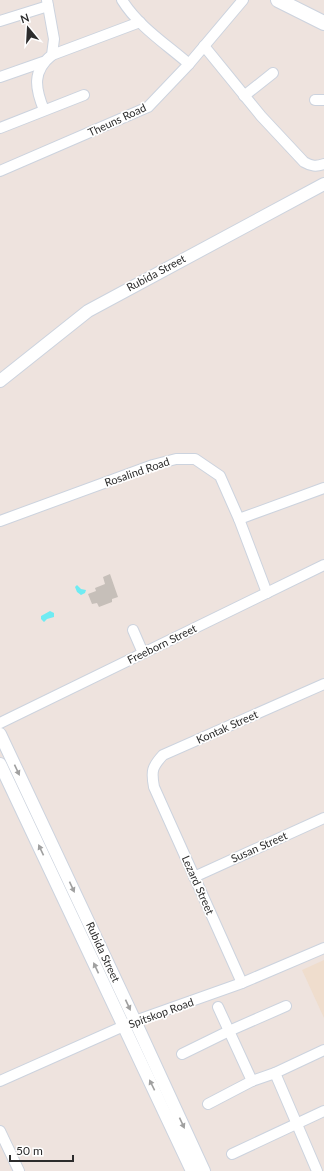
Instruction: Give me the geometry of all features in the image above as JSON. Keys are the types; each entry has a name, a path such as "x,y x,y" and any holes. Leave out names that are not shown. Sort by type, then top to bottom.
{"main road":[{"path":"278,0 324,23"}],"street":[{"path":"122,0 140,22 189,64"},
{"name":"Theuns Road","path":"0,171 144,109 154,101 189,64 243,0"},
{"path":"0,20 47,3 54,39 52,55"},
{"path":"0,77 43,62 52,55 140,22"},
{"path":"204,46 244,96 304,162 311,166 324,164"},
{"path":"43,62 37,77 39,99 44,110"},
{"path":"244,96 273,73"},
{"path":"0,128 84,95"},
{"name":"Rubida Street","path":"0,381 88,311 324,184"},
{"name":"Rosalind Road","path":"0,521 154,465 176,459 195,459 220,476 239,519 267,593"},
{"path":"239,519 324,488"},
{"name":"Freeborn Street","path":"0,723 324,564"},
{"path":"133,630 143,653"},
{"name":"Kontak Street","path":"154,787 152,771 155,764 163,754 324,684"},
{"name":"Rubida Street","path":"0,734 204,1171"},
{"name":"Rubida Street","path":"0,764 192,1171"},
{"name":"Lezard Street","path":"154,787 242,983"},
{"name":"Susan Street","path":"194,877 324,818"},
{"name":"Spitskop Road","path":"0,1081 135,1021 242,983 324,948"},
{"path":"182,1054 229,1030 286,1006"},
{"path":"218,1007 252,1081"},
{"path":"208,1104 252,1081 275,1073 324,1050"},
{"path":"275,1073 317,1171"},
{"path":"232,1154 324,1111"},
{"path":"0,1131 19,1171"}],"shaded area":[{"path":"324,960 324,1018 302,970"}],"water":[{"path":"77,585 81,589 86,590 85,593 81,595 77,592 75,587"},
{"path":"50,611 54,613 54,617 47,619 44,622 41,619 41,616"}],"building":[{"path":"110,574 118,597 112,599 112,602 99,607 97,603 92,604 88,594 96,591 95,588 105,584 103,577"}]}
